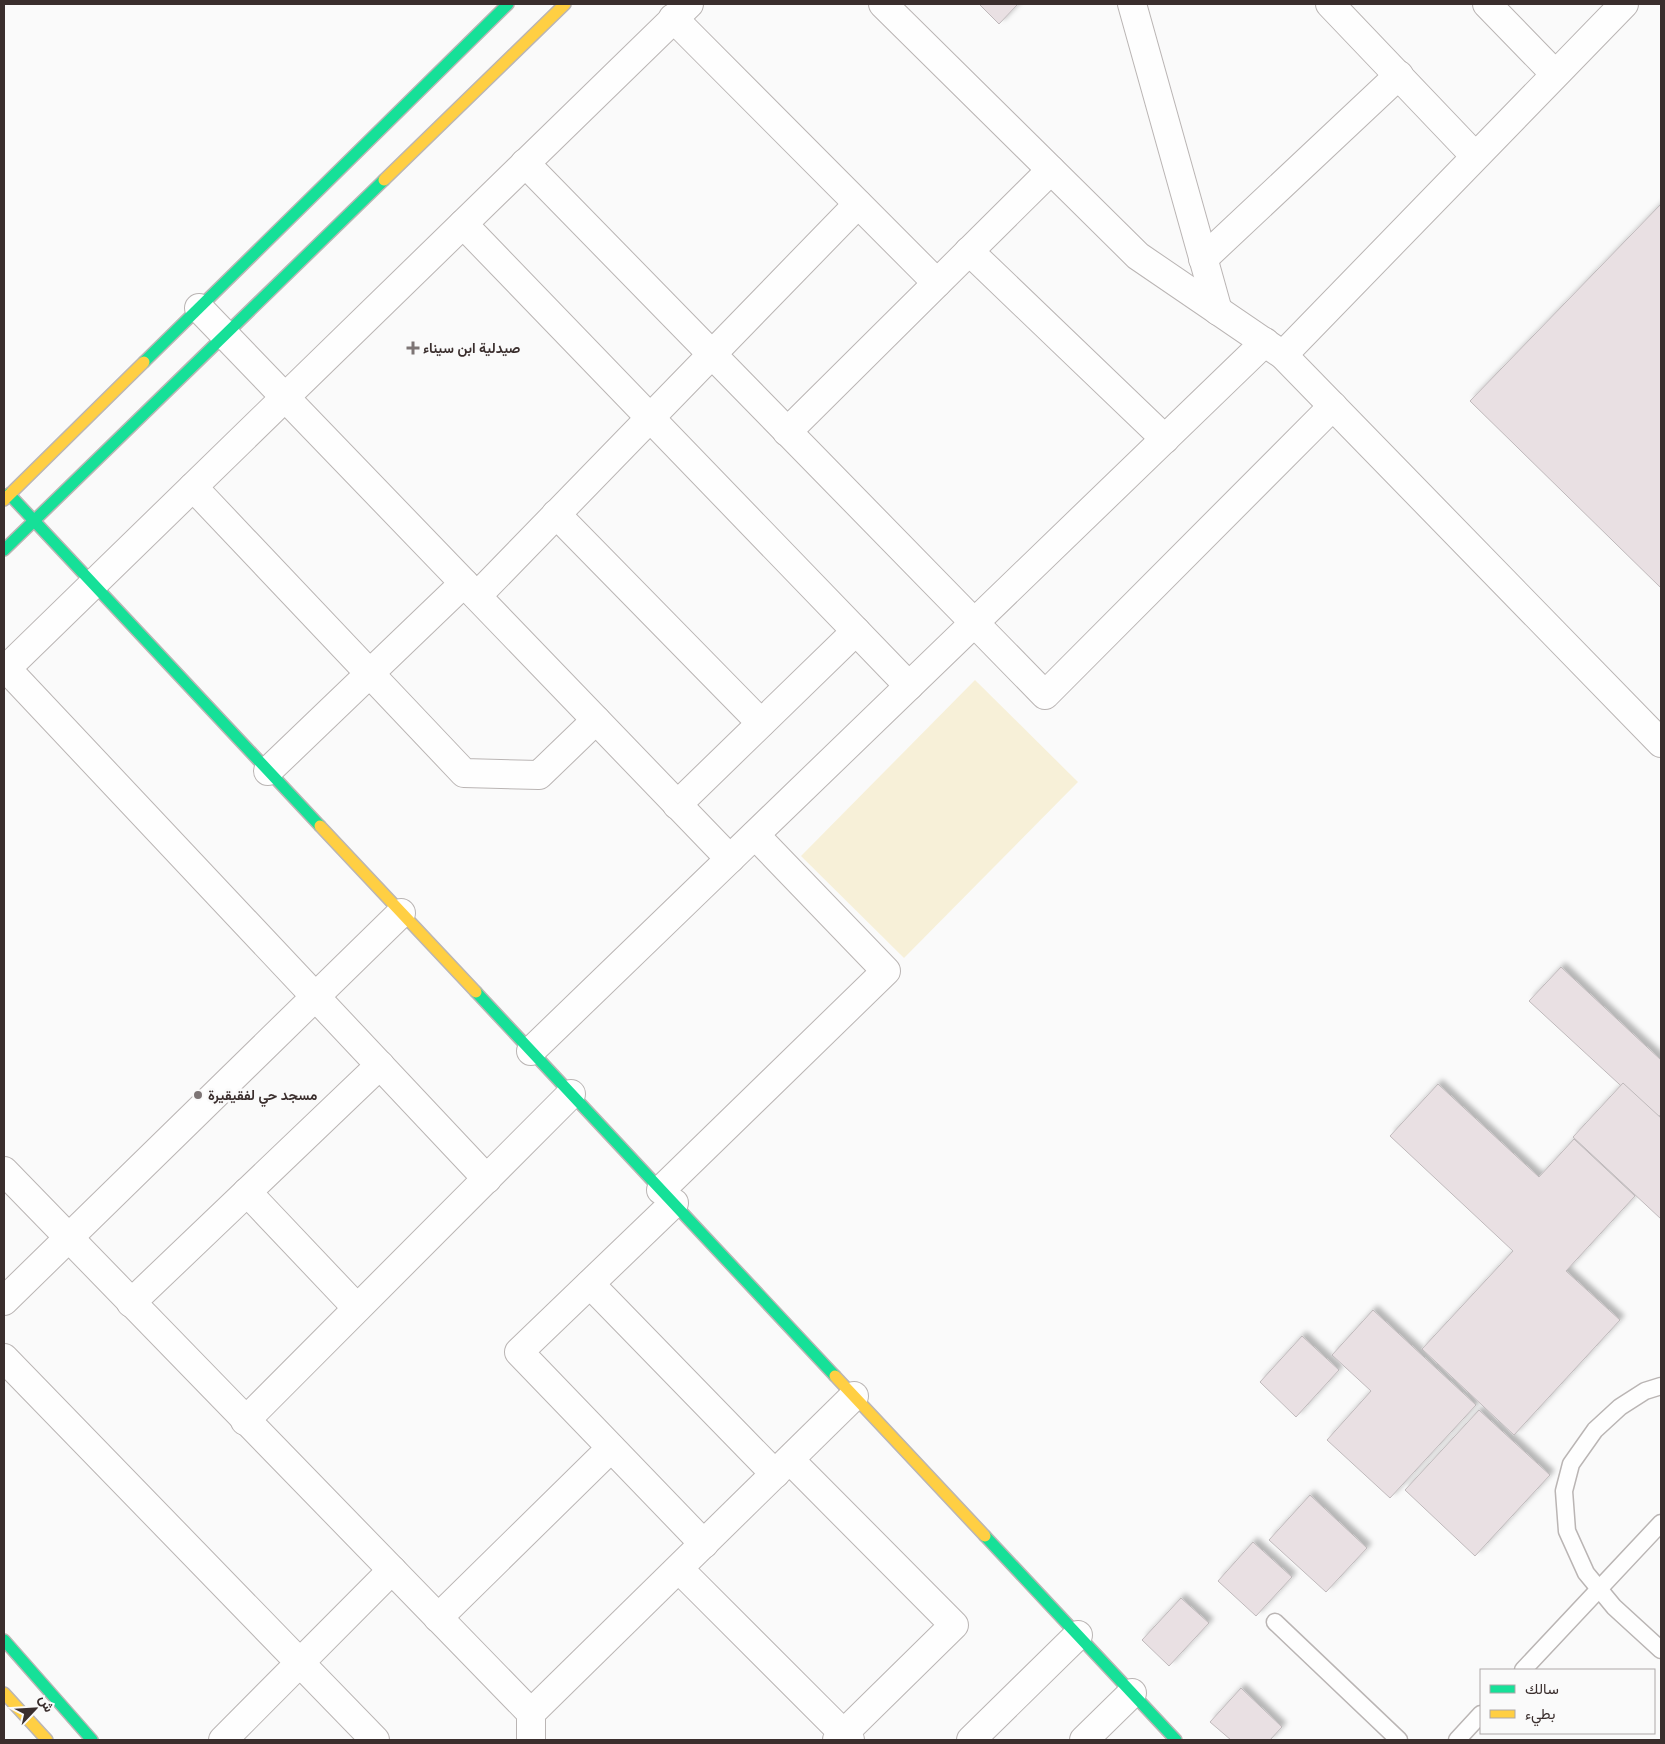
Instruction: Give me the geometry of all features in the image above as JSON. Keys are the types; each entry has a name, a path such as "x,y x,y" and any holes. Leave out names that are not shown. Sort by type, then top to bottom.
{"street":[{"path":"508,4 6,497 34,520 1176,1740"},
{"path":"4,550 225,335 534,28 565,4"},
{"path":"883,4 1138,256 1274,348 1333,406 1661,743"},
{"path":"1132,4 1218,311"},
{"path":"1330,4 1475,156"},
{"path":"1487,4 1555,74"},
{"path":"530,1051 1165,439 1274,348 1475,156 1624,4"},
{"path":"487,1179 5,669 681,11 858,204 937,283"},
{"path":"1203,259 1399,76"},
{"path":"525,163 1045,695 1333,406"},
{"path":"787,432 1050,170"},
{"path":"268,770 370,674 556,514 858,204"},
{"path":"463,224 909,686"},
{"path":"968,252 1165,439"},
{"path":"199,308 730,859"},
{"path":"193,487 464,773 539,775 596,720"},
{"path":"556,514 761,723"},
{"path":"677,805 856,631"},
{"path":"704,1544 519,1352 590,1284 667,1196 886,971 755,835"},
{"path":"4,1301 401,912"},
{"path":"131,1303 380,1065"},
{"path":"246,1421 571,1094"},
{"path":"4,1172 531,1714 531,1740"},
{"path":"247,1192 357,1308"},
{"path":"590,1284 782,1467 954,1624 844,1738 678,1569"},
{"path":"4,1358 375,1740"},
{"path":"531,1714 854,1396"},
{"path":"438,1618 612,1448"},
{"path":"223,1740 392,1570"},
{"path":"971,1740 1078,1635"},
{"path":"4,1640 92,1740"},
{"path":"4,1692 47,1740"},
{"path":"1084,1740 1132,1693"}],"lane":[{"path":"1661,1386 1645,1391 1620,1407 1595,1430 1571,1464 1564,1492 1567,1531 1586,1573 1614,1607 1661,1650"},
{"path":"1524,1669 1661,1523"},
{"path":"1275,1622 1399,1740"},
{"path":"1457,1740 1480,1715"}],"shaded area":[{"path":"975,680 1078,782 904,958 801,856"}],"building":[{"path":"979,4 1018,4 999,24"},
{"path":"1661,204 1661,588 1470,401"},
{"path":"1561,967 1661,1060 1661,1114 1657,1119 1529,1001"},
{"path":"1623,1083 1661,1118 1661,1219 1573,1137"},
{"path":"1438,1084 1539,1177 1574,1139 1635,1196 1566,1271 1620,1320 1514,1435 1422,1349 1513,1251 1390,1136"},
{"path":"1373,1310 1476,1405 1390,1498 1327,1440 1371,1391 1332,1355"},
{"path":"1302,1336 1339,1370 1296,1417 1260,1382"},
{"path":"1479,1410 1550,1475 1475,1556 1405,1490"},
{"path":"1310,1495 1367,1548 1326,1592 1269,1540"},
{"path":"1253,1542 1292,1577 1256,1616 1218,1581"},
{"path":"1181,1598 1209,1623 1169,1666 1142,1640"},
{"path":"1241,1688 1282,1727 1270,1740 1231,1740 1210,1722"}],"traffic: fast":[{"path":"144,362 508,4"},
{"path":"4,550 384,180"},
{"path":"9,494 320,826"},
{"path":"476,992 835,1376"},
{"path":"985,1536 1176,1740"},
{"path":"4,1640 92,1740"}],"traffic: slow":[{"path":"384,180 565,4"},
{"path":"4,500 144,362"},
{"path":"320,826 476,992"},
{"path":"835,1376 985,1536"},
{"path":"4,1693 47,1740"}],"place":[{"name":"صيدلية ابن سيناء","path":"413,348"},
{"name":"مسجد حي لفقيقيرة","path":"198,1095"}]}
